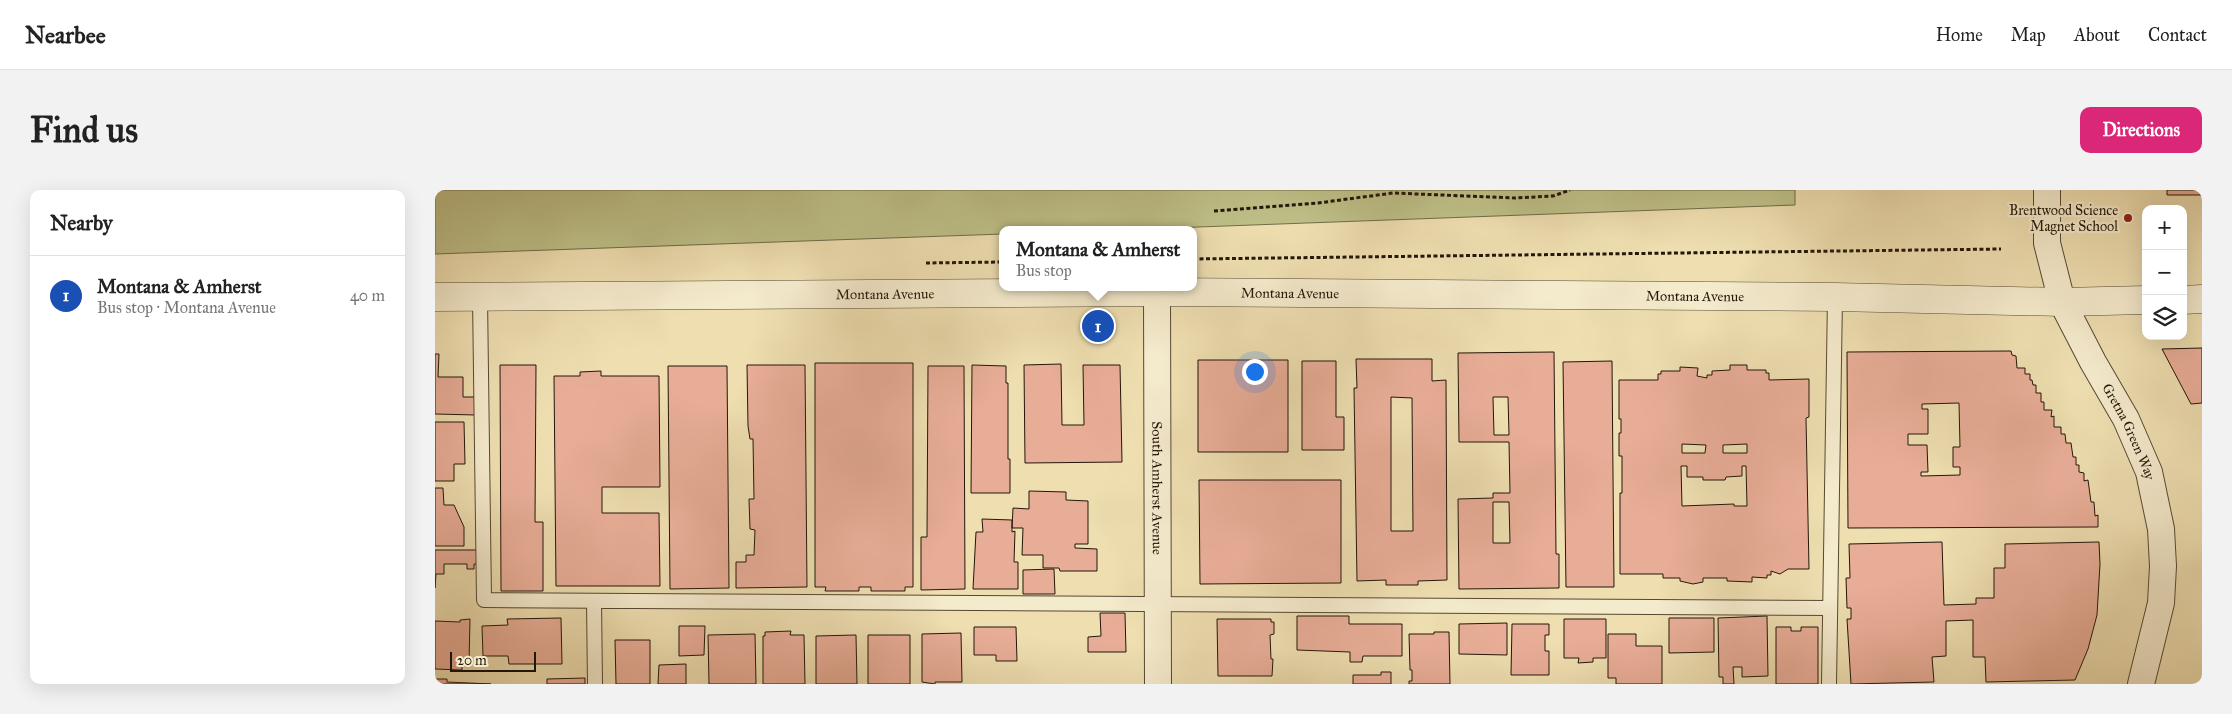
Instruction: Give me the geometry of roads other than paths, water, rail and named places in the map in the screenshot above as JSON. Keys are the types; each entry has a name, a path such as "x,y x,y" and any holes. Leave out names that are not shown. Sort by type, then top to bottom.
{"street":[{"name":"Gretna Green Way","path":"2047,190 2047,243 2062,302 2093,362 2126,419 2149,472 2161,529 2163,566 2161,603 2141,684"},
{"name":"Montana Avenue","path":"435,297 1157,292 1835,297 2062,302 2142,300"},
{"name":"South Amherst Avenue","path":"1157,292 1158,684"},
{"path":"2187,300 2202,299"}],"lane":[{"path":"480,297 484,600 1830,608"},
{"path":"1829,684 1835,297"},
{"path":"594,602 595,684"}],"place":[{"name":"Brentwood Science Magnet School","path":"2128,218"},
{"name":"Montana & Amherst","path":"1098,326"}]}
